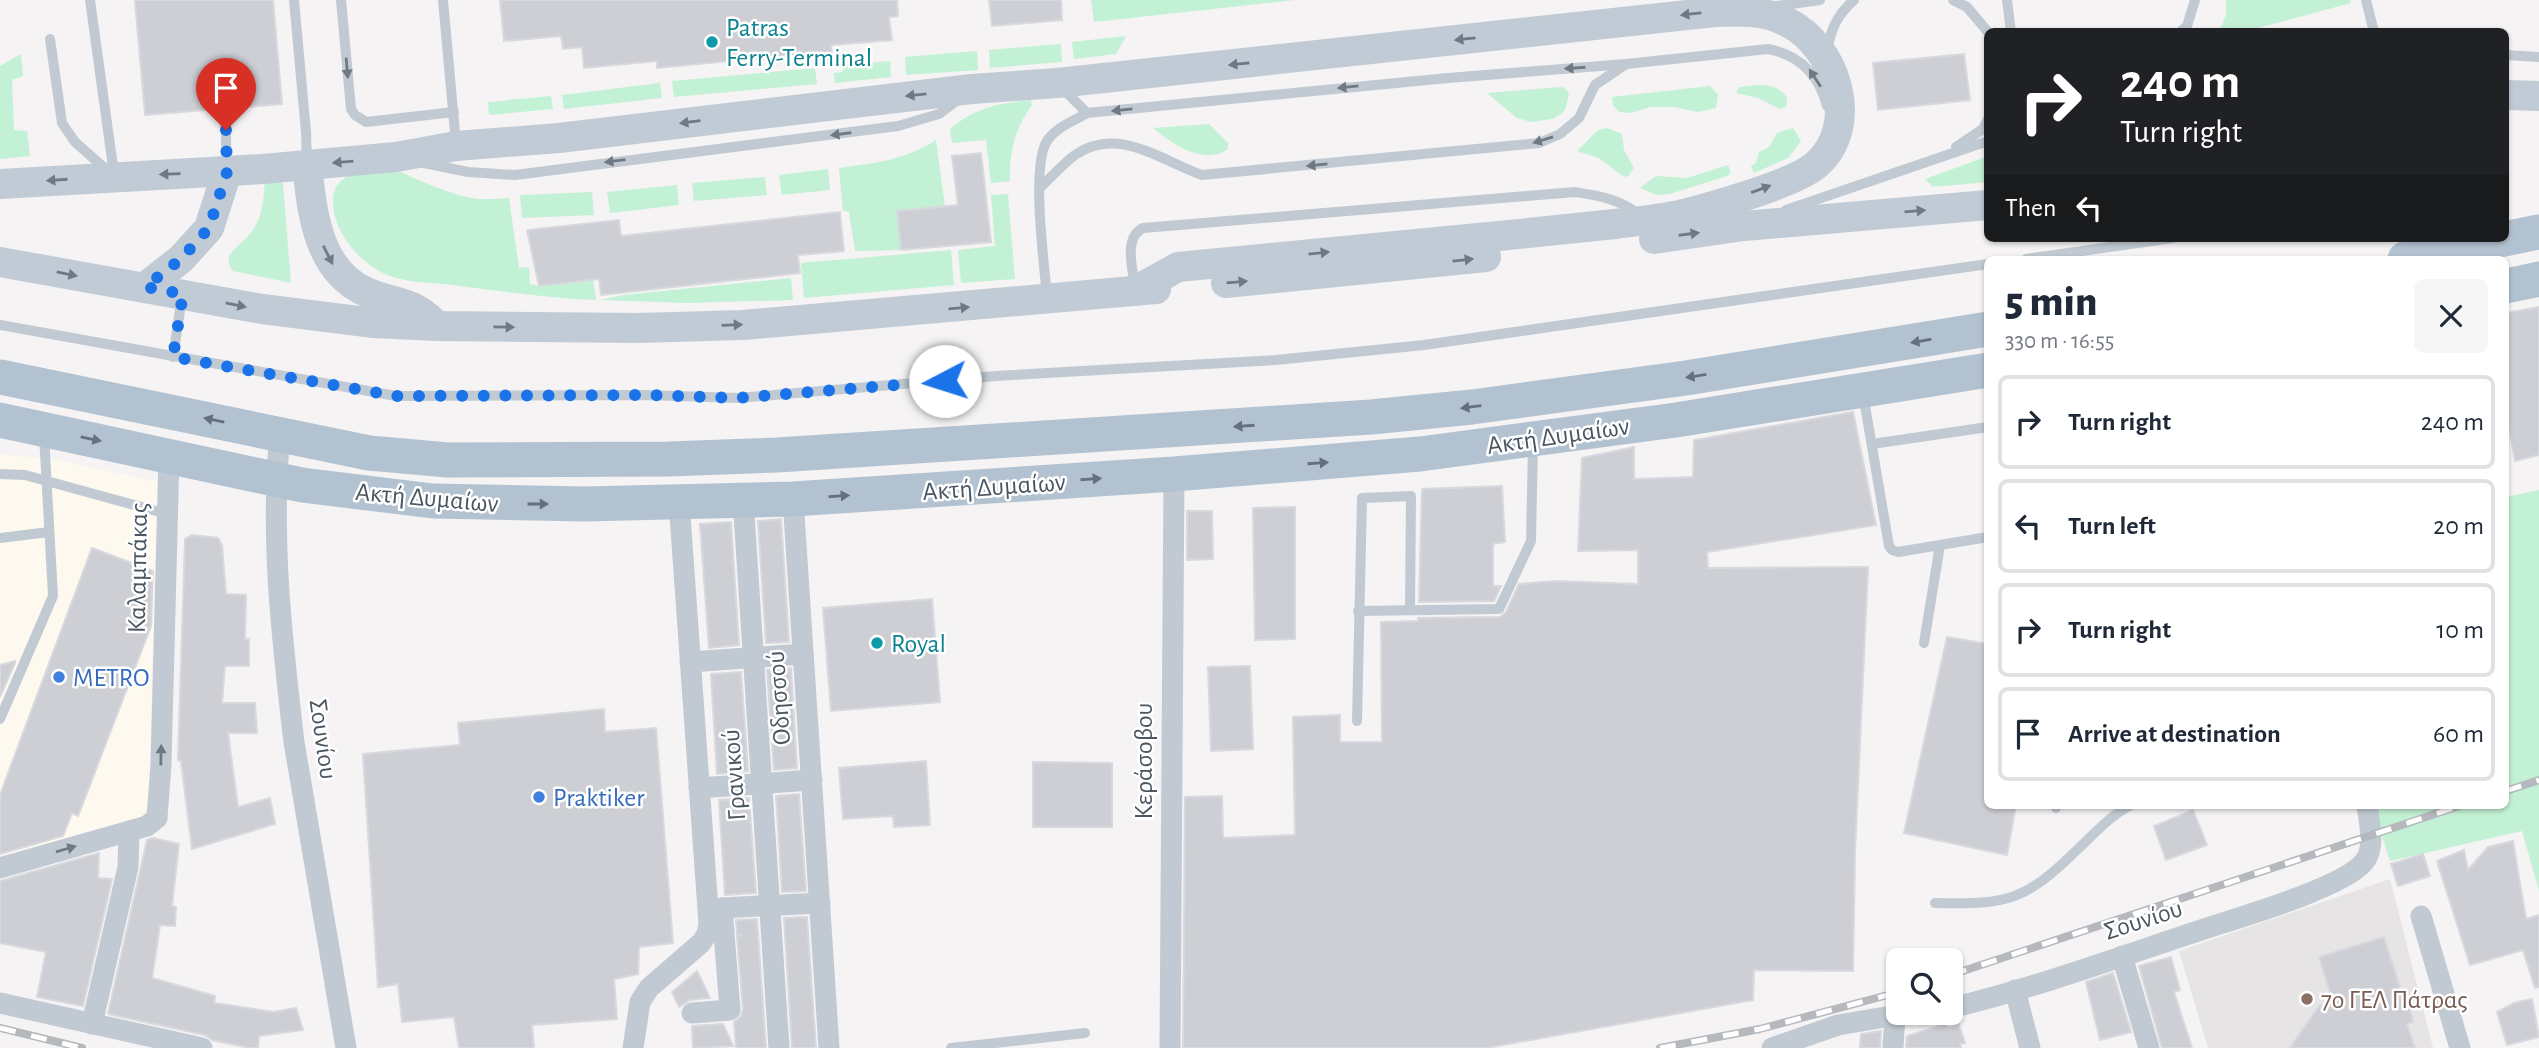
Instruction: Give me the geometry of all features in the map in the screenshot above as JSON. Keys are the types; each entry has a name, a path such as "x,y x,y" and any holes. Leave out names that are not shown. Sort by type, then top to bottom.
{"main road":[{"path":"0,184 227,172 396,157 456,146 559,138 972,89 1057,83 1734,11 1756,12 1787,22 1813,41 1826,59 1835,79 1839,100 1838,122 1832,143 1816,164 1798,176 1686,214 1178,267 1135,291"},
{"path":"2509,95 2539,96"},
{"path":"307,165 317,230 335,268 365,292 420,309 436,326"},
{"path":"145,287 181,259 209,228 227,172"},
{"path":"0,262 262,309 349,320 436,326 638,328 743,325 1135,291 1396,267 1744,226 1984,205"},
{"path":"2509,238 2539,232"},
{"path":"2420,256 2489,242"},
{"path":"2509,285 2539,279"},
{"name":"Ακτή Δυμαίων","path":"0,377 369,453 448,460 500,461 777,455 1371,417 1472,407 1686,378 1984,330"},
{"name":"Ακτή Δυμαίων","path":"0,420 276,480 457,503 584,504 793,499 1174,474 1420,454 1676,420 1984,371"}],"street":[{"name":"Σουνίου","path":"280,435 276,480 282,611 294,741 345,1048"},
{"name":"Καλαμπάκας","path":"0,868 154,822 159,806 169,456"},
{"name":"Κεράσοβου","path":"1170,1048 1174,474"},
{"name":"Γρανικού","path":"743,499 779,1048"},
{"name":"Οδησσού","path":"699,788 812,780 793,499"},
{"path":"678,501 699,788 730,1010 692,1013"},
{"path":"690,662 803,654"},
{"path":"812,780 829,1048"},
{"name":"Σουνίου","path":"1963,1005 2273,906 2349,874 2364,863 2369,852 2367,809"},
{"path":"92,1024 128,867 129,831"},
{"path":"716,914 770,905 820,903"},
{"path":"633,1048 640,1002 649,988 701,943 716,914"},
{"path":"2421,916 2460,1048"},
{"path":"2122,956 2149,1048"},
{"path":"2015,990 2030,1048"},
{"path":"0,1003 202,1048"},
{"path":"1772,1048 1798,1044 1838,1025 1886,1017"},
{"path":"1893,1048 1899,1025"}],"lane":[{"path":"90,0 114,176"},
{"path":"294,0 307,165"},
{"path":"341,0 351,109 355,115 366,121 454,112"},
{"path":"443,0 456,146"},
{"path":"1734,11 1819,0"},
{"path":"1826,59 1830,33 1836,19 1854,0"},
{"path":"1953,0 1968,7 1985,28"},
{"path":"2007,0 2010,28"},
{"path":"2186,28 2195,0"},
{"path":"2366,0 2373,28"},
{"path":"50,39 62,123 75,142 114,176"},
{"path":"1047,299 1040,188 1042,154 1046,142 1054,132 1087,113 1768,49 1789,55 1807,67 1820,84 1827,105 1832,143"},
{"path":"2509,55 2539,57"},
{"path":"1040,188 1074,156 1089,147 1106,142 1146,151 1175,166 1202,175 1539,143 1560,134 1579,118 1595,85 1626,64"},
{"path":"1057,83 1087,113"},
{"path":"396,157 455,170 515,175 898,126 939,114 972,89"},
{"path":"225,108 227,172"},
{"path":"1945,155 1984,127"},
{"path":"1744,226 1984,142"},
{"path":"1135,291 1130,240 1135,232 1143,228 1575,192 1614,199 1628,205 1647,220"},
{"path":"2047,256 2145,242"},
{"path":"0,325 396,396 646,395 738,398 996,376 1276,360 1370,351 1984,265"},
{"path":"173,357 183,294"},
{"path":"1863,390 1892,550 1898,552 1984,538"},
{"path":"1872,444 1984,427"},
{"path":"0,719 53,596 44,429"},
{"path":"1358,611 1499,609 1531,541 1533,438"},
{"path":"0,474 15,473 45,480 167,514"},
{"path":"1357,721 1362,498 1411,496 1410,610"},
{"path":"0,538 49,532"},
{"path":"1924,643 1940,545"},
{"path":"1935,903 1982,904 2027,892 2056,871 2104,824 2125,809"},
{"path":"951,1048 1085,1032"}],"shaded area":[{"path":"0,454 59,460 157,482 149,799 144,816 0,856"},
{"name":"7ο ΓΕΛ Πάτρας","path":"2390,879 2433,1048 2208,1048 2179,951"}],"green space":[{"path":"1091,0 1294,0 1094,22"},
{"path":"2226,0 2350,0 2351,3 2258,28 2220,28 2226,15"},
{"path":"1126,36 1116,54 1074,59 1072,42"},
{"path":"1061,44 1062,62 990,68 989,50"},
{"path":"977,51 978,70 906,75 905,57"},
{"path":"21,54 23,76 12,80 14,130 27,131 30,156 0,159 0,66"},
{"path":"890,61 891,77 835,83 834,73 843,72 842,65"},
{"path":"815,68 817,84 674,97 672,81"},
{"path":"660,83 662,98 564,109 562,95"},
{"path":"1759,85 1779,89 1787,98 1786,107 1780,109 1758,98 1736,93 1739,87"},
{"path":"1710,86 1718,95 1716,108 1698,112 1674,107 1650,107 1631,113 1619,112 1613,105 1612,97"},
{"path":"1561,87 1569,94 1565,110 1552,119 1531,122 1517,118 1487,93"},
{"path":"551,96 553,109 489,115 488,102"},
{"path":"1031,100 1032,105 1021,122 1014,141 1010,181 991,183 986,140 952,143 950,129 969,116 988,108"},
{"path":"1209,124 1228,143 1228,149 1219,154 1189,151 1153,128"},
{"path":"1607,128 1622,134 1624,150 1634,168 1628,176 1624,177 1599,158 1577,151 1598,130"},
{"path":"1793,128 1801,141 1788,158 1754,173 1751,166 1756,163 1759,152 1769,147 1777,133"},
{"path":"936,140 945,207 897,211 901,250 855,251 849,212 843,211 839,168 902,156"},
{"path":"1984,157 1984,182 1933,187 1925,179"},
{"path":"1728,165 1731,173 1727,176 1670,194 1657,195 1640,188 1656,176 1687,178"},
{"path":"390,167 459,195 484,199 509,198 519,268 529,267 530,284 539,286 593,280 596,300 408,280 374,268 356,253 342,234 333,201 339,183 345,178 362,171"},
{"path":"828,169 830,190 782,195 779,175"},
{"path":"282,172 291,283 233,271 229,261 232,252 250,234 258,220 265,174"},
{"path":"765,177 767,195 694,201 692,183"},
{"path":"677,185 679,205 610,213 607,192"},
{"path":"592,192 594,215 522,218 520,195"},
{"path":"1008,194 1015,279 961,283 958,250 995,246 991,195"},
{"path":"951,250 954,285 804,298 801,263"},
{"path":"791,278 793,300 687,303 600,300 624,295"},
{"path":"2539,490 2539,891 2522,831 2390,861 2373,809 2509,809 2509,496"}],"building":[{"path":"135,0 273,0 282,104 233,108 229,101 224,100 218,104 217,109 145,115"},
{"name":"Patras Ferry-Terminal","path":"500,0 897,0 898,16 889,17 892,40 831,45 833,64 815,65 814,53 657,68 657,61 584,68 582,47 563,49 561,36 504,41"},
{"path":"989,0 1061,0 1062,20 992,26"},
{"path":"1964,54 1970,100 1878,110 1873,63"},
{"path":"981,153 991,242 901,250 897,211 958,205 952,156"},
{"path":"840,212 844,251 798,255 800,273 601,295 599,279 539,286 527,230 619,220 621,236"},
{"path":"2539,307 2539,455 2515,461 2509,428 2509,312"},
{"path":"1853,412 1876,525 1707,552 1708,568 1868,567 1855,852 1853,971 1754,970 1753,1000 1486,1048 1183,1048 1185,797 1222,796 1223,838 1295,835 1293,717 1340,715 1340,742 1382,742 1381,622 1418,621 1418,618 1500,617 1506,612 1519,584 1556,581 1638,584 1638,550 1578,551 1582,458 1634,447 1634,479 1693,477 1694,440"},
{"path":"1502,486 1505,542 1493,544 1493,586 1501,586 1494,601 1419,602 1422,489"},
{"path":"1295,507 1295,639 1255,640 1253,508"},
{"path":"1187,511 1212,511 1213,559 1187,560"},
{"path":"781,519 789,642 766,643 758,521"},
{"path":"731,522 739,645 709,648 700,524"},
{"path":"192,535 218,538 222,545 226,594 246,595 245,639 249,639 249,666 225,666 222,703 255,703 257,733 228,733 238,807 270,798 275,824 192,849 181,761 178,760 185,539"},
{"path":"92,548 153,571 151,626 78,816 72,813 63,836 0,854 0,795"},
{"path":"932,599 940,702 831,711 823,608"},
{"path":"1947,637 1984,643 1984,809 2015,809 2007,855 1904,833"},
{"path":"15,663 0,697 0,665"},
{"path":"1250,666 1253,749 1211,751 1208,667"},
{"path":"791,668 797,768 774,770 767,670"},
{"path":"741,672 748,771 717,774 711,674"},
{"path":"604,709 605,732 656,728 673,943 639,947 638,974 614,979 617,1019 532,1025 534,1048 459,1048 454,1017 402,1022 398,984 378,987 363,754 460,745 458,723"},
{"path":"926,761 930,825 894,827 893,816 843,819 839,768"},
{"path":"1033,762 1112,763 1112,827 1033,827"},
{"path":"799,794 806,891 782,892 776,796"},
{"path":"749,798 756,893 725,895 719,800"},
{"path":"2193,810 2207,845 2166,860 2154,826"},
{"path":"153,838 179,844 172,906 176,907 175,926 160,925 152,978 215,996 214,1003 274,1012 296,1008 303,1030 259,1036 258,1048 250,1048 212,1040 205,1035 108,1014 147,840"},
{"path":"2513,841 2526,919 2539,915 2539,987 2535,988 2523,950 2470,965 2437,861 2464,850 2468,870 2488,847"},
{"path":"99,853 98,878 112,879 83,1006 37,997 46,952 0,943 0,881"},
{"path":"2423,854 2430,876 2398,886 2391,864"},
{"path":"807,917 816,1048 792,1048 784,918"},
{"path":"757,919 766,1048 736,1048 734,1022 741,1016 743,1009 737,937 740,935 737,935 736,920"},
{"path":"2384,937 2402,994 2406,993 2413,1022 2407,1024 2415,1048 2290,1048 2319,1006 2333,1003 2319,957"},
{"path":"2171,957 2180,990 2174,992 2192,1048 2162,1048 2139,966"},
{"path":"697,971 710,998 690,1000 679,1007 672,992"},
{"path":"2113,973 2131,1032 2100,1040 2086,982"},
{"path":"2532,999 2539,1037 2507,1045 2497,1012 2514,1003"},
{"path":"723,1024 733,1046 693,1048 692,1026"},
{"path":"1943,1025 1947,1028 1959,1025 1965,1043 1960,1044 1961,1048 1906,1048 1907,1036"},
{"path":"1881,1031 1880,1048 1860,1048 1861,1034"}],"railway":[{"path":"2509,790 2539,780"},
{"path":"1963,971 2450,809"},
{"path":"1660,1048 1760,1029 1886,995"},
{"path":"0,1028 82,1048"}],"place":[{"name":"Patras Ferry-Terminal","path":"712,42"},
{"name":"Royal","path":"877,643"},
{"name":"METRO","path":"59,677"},
{"name":"Praktiker","path":"539,797"},
{"name":"7ο ΓΕΛ Πάτρας","path":"2307,999"}],"route":[{"path":"226,130 227,172 209,228 181,259 145,287 183,294 173,357 396,396 646,395 738,398 945,381"}]}
